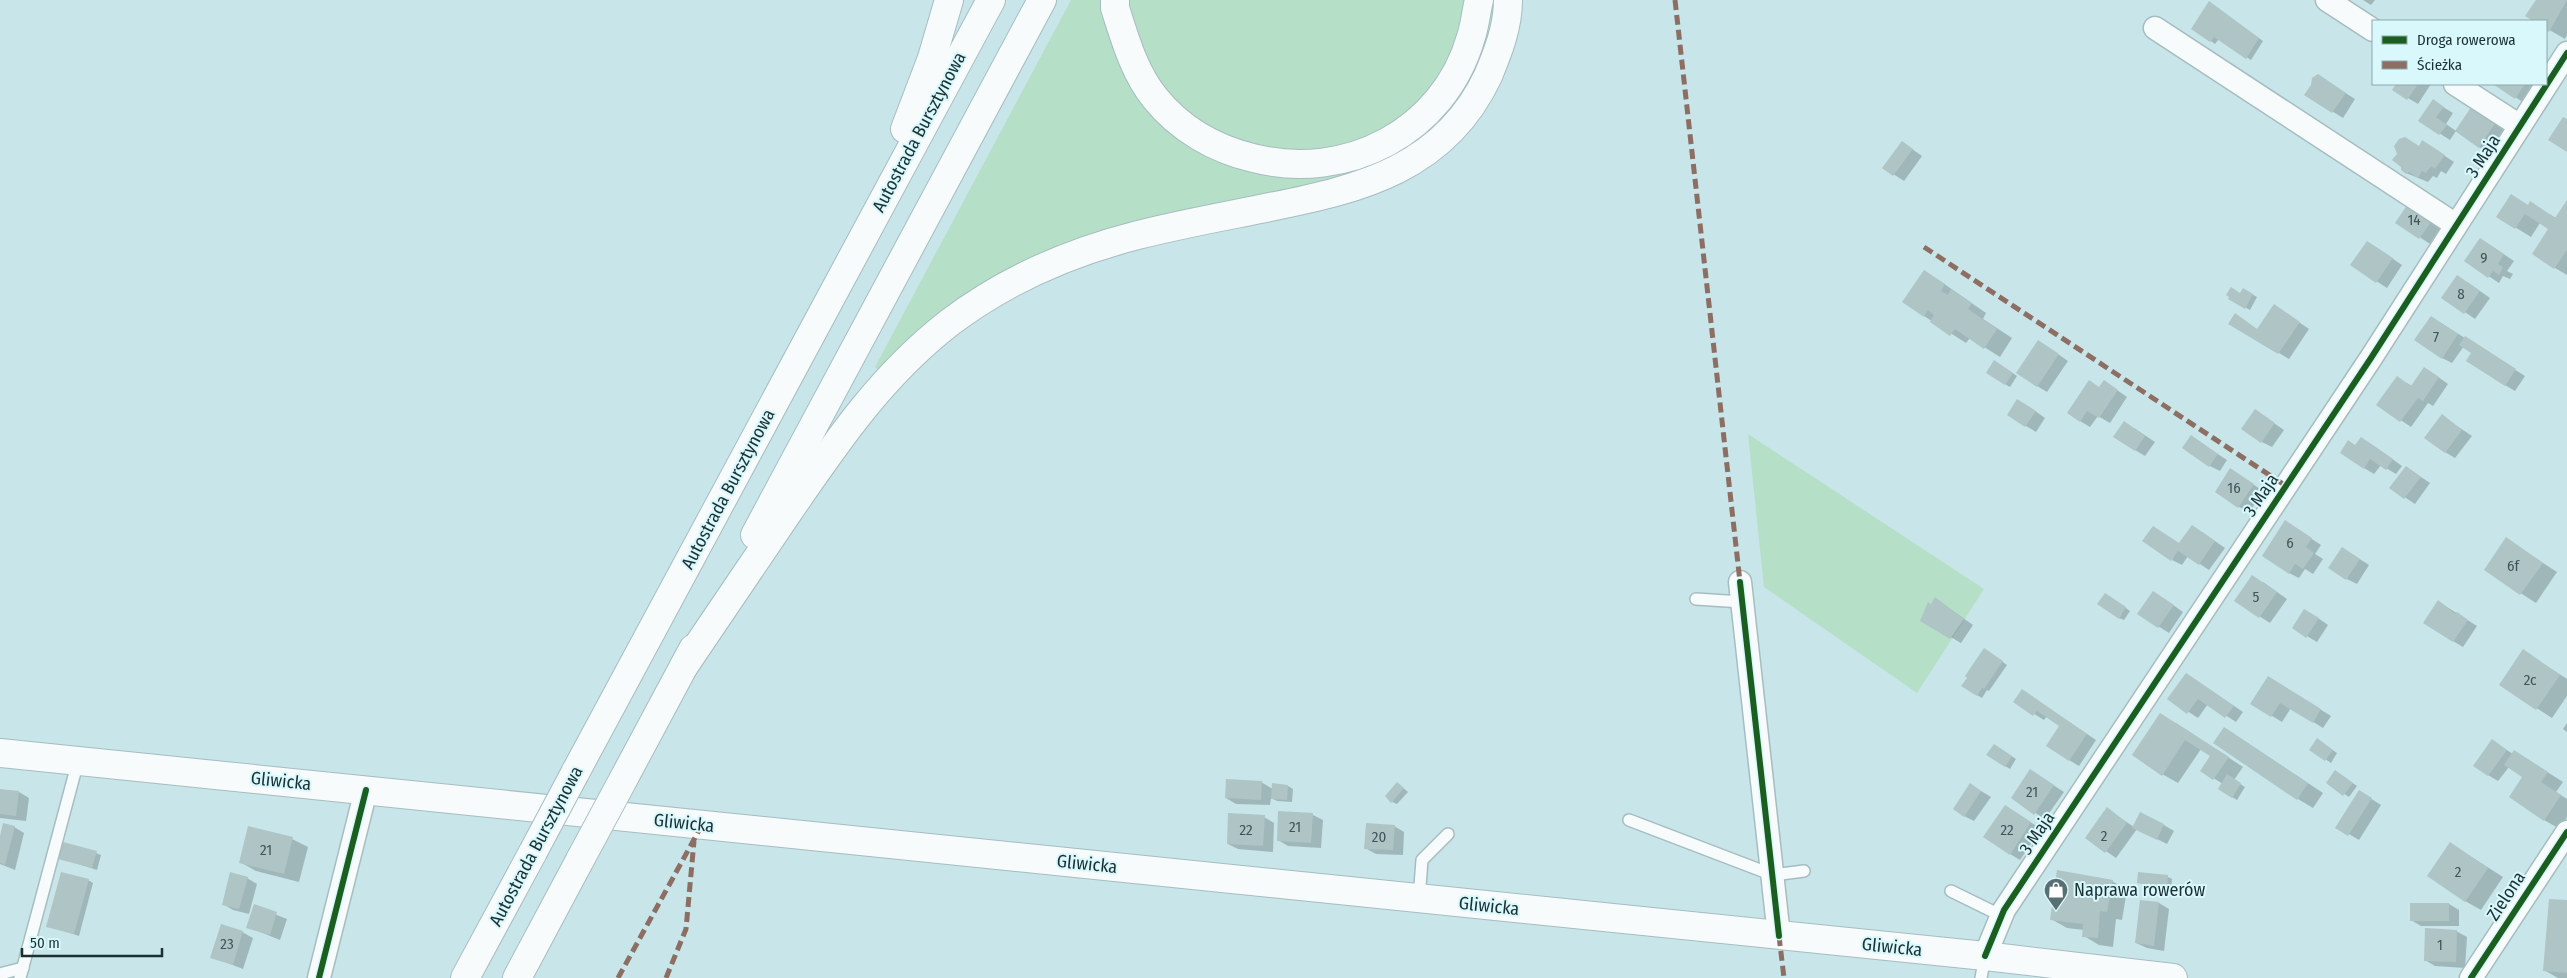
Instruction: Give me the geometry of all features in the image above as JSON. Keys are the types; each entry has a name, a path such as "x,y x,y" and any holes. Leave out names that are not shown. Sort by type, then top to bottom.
{"main road":[{"path":"867,229 932,58 949,0"},
{"name":"Autostrada Bursztynowa","path":"465,978 991,0"},
{"path":"517,978 1042,0"},
{"path":"1116,0 1116,8 1129,53 1154,97 1190,132 1231,153 1278,165 1326,164 1368,153 1402,134 1432,107 1454,77 1471,38 1479,0"},
{"path":"684,666 840,435 871,396 910,356 951,322 1009,284 1071,255 1137,235 1332,195 1378,180 1419,157 1454,128 1480,93 1500,48 1508,0"},
{"name":"Gliwicka","path":"0,753 1779,936 1983,967 2173,978"}],"street":[{"path":"2327,0 2372,29"},
{"path":"2155,28 2456,225"},
{"name":"3 Maja","path":"2547,84 2567,53"},
{"path":"2457,85 2520,126"},
{"name":"3 Maja","path":"1983,967 2002,916 2546,85"},
{"path":"1741,592 1779,936"},
{"path":"319,978 366,790"},
{"name":"Zielona","path":"2471,978 2567,832"}],"lane":[{"path":"1696,599 1741,592"},
{"path":"0,974 22,973 78,761"},
{"path":"1629,820 1773,875 1804,871"},
{"path":"1419,899 1422,860 1448,834"},
{"path":"1951,891 2002,916"}],"green space":[{"path":"1071,0 1107,0 1110,22 1218,159 1390,152 1488,0 1498,0 1495,19 1480,65 1450,113 1411,148 1362,173 1117,231 879,370 875,367"},
{"path":"1129,0 1467,0 1464,19 1448,64 1420,102 1385,130 1340,148 1283,153 1220,135 1175,101 1156,77 1136,35"},
{"path":"1748,434 1984,589 1917,693 1764,587"}],"building":[{"path":"2536,0 2567,0 2549,32 2547,31 2547,20 2531,20 2525,16"},
{"path":"2209,1 2259,38 2246,59 2214,37 2210,42 2191,29"},
{"path":"2318,74 2346,93 2332,113 2304,95 2311,85 2312,78"},
{"path":"2395,85 2417,85 2407,100 2392,90"},
{"path":"2494,85 2524,85 2515,99"},
{"path":"2433,99 2444,107 2436,117 2447,125 2439,135 2418,121"},
{"path":"2472,106 2496,122 2479,148 2455,131"},
{"path":"2563,117 2567,119 2567,152 2548,140"},
{"path":"2405,137 2419,146 2422,140 2445,155 2435,169 2431,166 2426,173 2422,171 2418,178 2409,172 2406,174 2401,170 2401,167 2392,160 2397,154 2394,146 2399,139"},
{"path":"1902,141 1913,149 1893,176 1882,168"},
{"path":"2511,194 2528,205 2530,201 2555,218 2567,200 2567,250 2554,269 2532,254 2548,229 2525,214 2515,229 2496,217"},
{"path":"2410,201 2434,218 2419,239 2395,223"},
{"path":"2480,238 2504,254 2498,264 2503,267 2499,275 2493,271 2488,278 2464,261"},
{"path":"2367,241 2393,258 2376,283 2350,265"},
{"path":"1924,270 1945,284 1941,291 1948,295 1951,289 1972,303 1968,309 1997,329 1984,349 1955,329 1950,336 1930,322 1934,315 1928,310 1924,317 1902,302"},
{"path":"2457,275 2480,291 2464,314 2441,298"},
{"path":"2231,287 2240,293 2243,288 2253,294 2245,309 2228,299 2229,297 2226,295"},
{"path":"2274,304 2300,322 2278,354 2228,324 2235,313 2257,329"},
{"path":"2431,316 2458,334 2442,359 2414,340"},
{"path":"2465,336 2516,369 2505,386 2466,361 2471,353 2459,345"},
{"path":"2038,340 2059,354 2037,387 2016,373"},
{"path":"1994,360 2013,373 2005,385 1986,373"},
{"path":"2424,367 2439,377 2423,401 2418,398 2400,422 2376,405 2397,376 2411,386"},
{"path":"2089,380 2099,387 2104,380 2118,390 2099,418 2087,411 2080,422 2067,413"},
{"path":"2017,399 2036,411 2025,427 2007,415"},
{"path":"2255,409 2275,423 2261,443 2241,429"},
{"path":"2442,414 2462,430 2445,453 2424,438"},
{"path":"2124,421 2145,436 2135,451 2113,437"},
{"path":"2191,435 2218,454 2209,467 2182,448"},
{"path":"2361,437 2393,459 2386,470 2370,459 2364,469 2340,453 2348,440 2355,445"},
{"path":"2406,466 2421,477 2404,499 2389,488"},
{"path":"2230,468 2254,484 2238,508 2215,492"},
{"path":"2285,520 2312,538 2306,547 2314,553 2303,569 2295,564 2289,574 2262,556"},
{"path":"2192,525 2215,541 2199,565 2178,551 2171,561 2142,541 2153,526 2179,543"},
{"path":"2506,537 2543,563 2520,595 2484,570"},
{"path":"2342,547 2360,559 2346,580 2328,568"},
{"path":"2252,575 2277,592 2259,618 2234,601"},
{"path":"2153,591 2174,605 2158,628 2137,614"},
{"path":"2105,593 2126,607 2119,619 2097,604"},
{"path":"1935,597 1964,619 1950,639 1920,621 1928,602 1931,604"},
{"path":"2438,600 2455,614 2457,612 2468,620 2453,642 2423,623"},
{"path":"2304,609 2319,618 2306,638 2292,628"},
{"path":"1984,648 2003,661 1977,696 1961,686 1967,678 1965,676"},
{"path":"2523,649 2560,675 2536,710 2499,685"},
{"path":"2186,673 2234,706 2225,718 2198,699 2187,714 2167,699"},
{"path":"2268,676 2321,709 2313,723 2280,703 2271,717 2250,704"},
{"path":"2022,689 2087,734 2069,761 2046,746 2059,726 2037,711 2033,716 2013,702"},
{"path":"2160,713 2229,757 2213,780 2200,771 2210,756 2185,740 2162,776 2132,755"},
{"path":"2224,727 2308,783 2297,800 2213,743"},
{"path":"2317,738 2333,750 2325,761 2309,750"},
{"path":"2492,739 2507,750 2488,776 2473,766"},
{"path":"1994,744 2012,756 2005,767 1986,755"},
{"path":"2514,750 2548,772 2541,782 2561,795 2544,821 2509,797 2522,777 2504,765"},
{"path":"2030,769 2054,785 2034,815 2011,798"},
{"path":"2335,770 2353,783 2343,796 2326,783"},
{"path":"2227,774 2241,783 2232,798 2218,789"},
{"path":"1226,779 1262,781 1261,800 1225,798"},
{"path":"1397,782 1404,788 1391,803 1385,796"},
{"path":"1272,783 1288,785 1287,800 1271,799"},
{"path":"1970,783 1981,791 1964,817 1953,809"},
{"path":"0,789 19,791 16,816 0,814"},
{"path":"2359,790 2372,798 2348,836 2335,828"},
{"path":"2005,805 2031,822 2010,855 1983,837"},
{"path":"2107,807 2127,823 2105,853 2085,838"},
{"path":"1278,811 1313,813 1311,843 1277,841"},
{"path":"2140,812 2164,824 2157,840 2132,828"},
{"path":"1228,813 1265,815 1263,846 1227,844"},
{"path":"3,823 15,826 5,865 0,863 0,836"},
{"path":"1366,823 1395,825 1393,850 1364,849"},
{"path":"248,826 293,837 284,874 239,863"},
{"path":"63,842 97,851 92,868 58,859"},
{"path":"2450,842 2488,868 2465,902 2427,876"},
{"path":"2057,870 2113,880 2107,912 2100,911 2098,938 2082,937 2083,924 2050,920"},
{"path":"61,872 89,879 74,934 46,927"},
{"path":"230,872 248,877 239,909 222,905"},
{"path":"2138,872 2168,875 2167,889 2137,883"},
{"path":"2549,899 2567,900 2567,973 2543,971"},
{"path":"2140,900 2159,902 2154,946 2135,943"},
{"path":"2410,903 2449,903 2449,921 2410,921"},
{"path":"254,904 277,912 270,935 246,928"},
{"path":"221,924 243,931 233,965 210,958"},
{"path":"2425,928 2457,930 2456,962 2424,961"}],"marked path":[{"path":"1675,0 1740,582"},
{"path":"1924,247 2286,486"},
{"path":"618,978 702,825"},
{"path":"666,978 686,929 694,841"},
{"path":"1779,936 1784,978"}],"cycle path":[{"path":"2547,84 2567,53"},
{"path":"1985,956 2004,910 2371,358 2546,85"},
{"path":"1740,582 1779,936"},
{"path":"319,978 366,790"},
{"path":"2471,978 2567,832"}],"place":[{"name":"Naprawa rowerów","path":"2056,911"}]}
